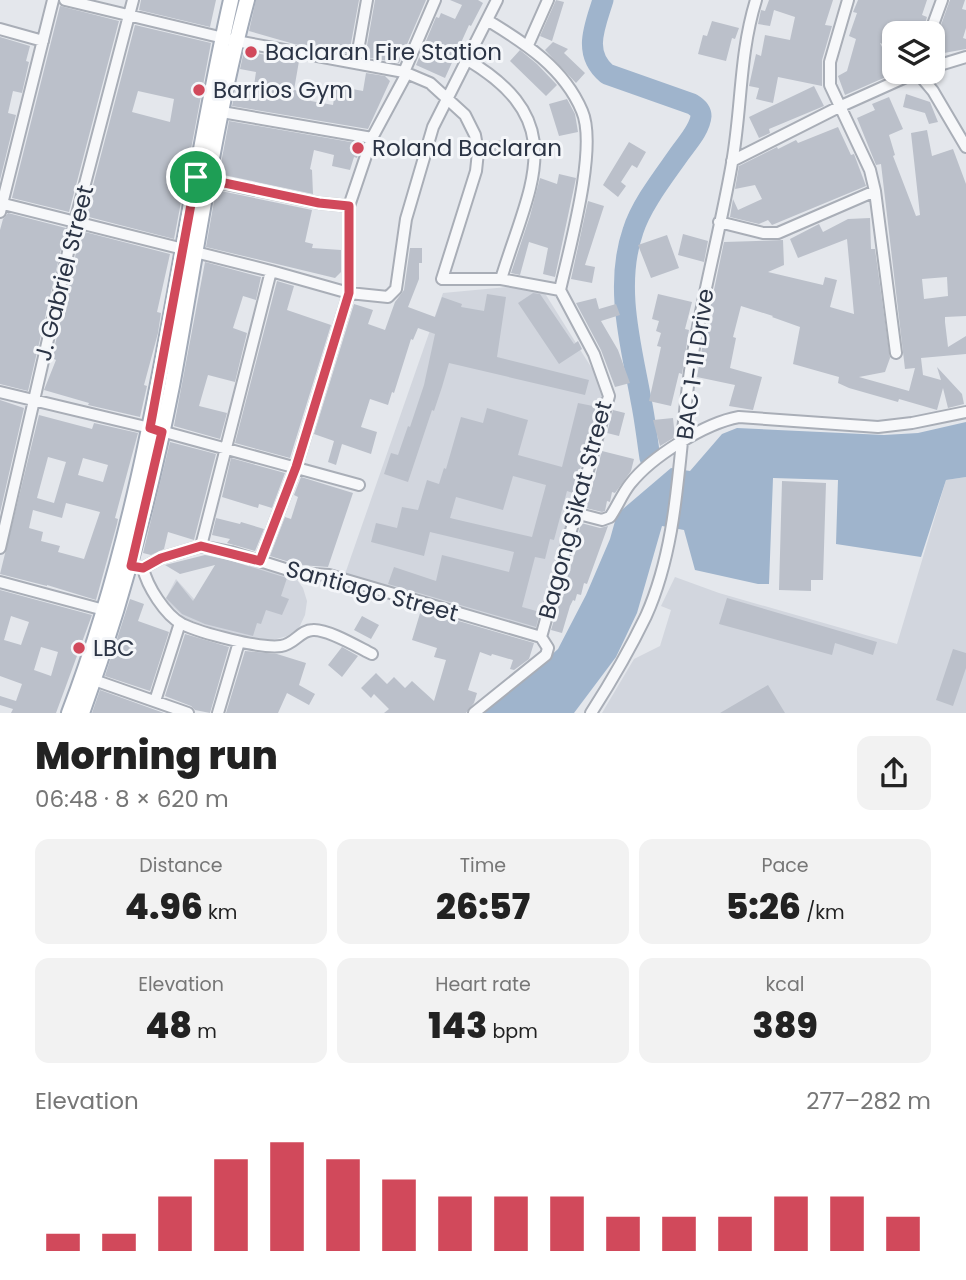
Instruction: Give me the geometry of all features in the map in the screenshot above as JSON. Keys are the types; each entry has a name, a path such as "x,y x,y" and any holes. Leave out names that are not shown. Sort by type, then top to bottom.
{"main road":[{"path":"82,713 130,566 230,39 231,0"},
{"path":"230,39 247,0"},
{"path":"69,713 104,610 130,566"}],"street":[{"path":"53,0 1,206 189,250 349,293 388,297 395,291 397,284 406,219 433,127 497,0"},
{"path":"65,0 230,39 405,73 430,83 465,115 475,135 478,152 476,171 442,279 501,279 560,290 584,180 586,143 583,113 568,86 528,45 487,20"},
{"name":"J. Gabriel Street","path":"0,548 75,222 133,0"},
{"path":"356,62 367,0"},
{"path":"260,561 296,467 349,293 349,206 372,138 405,73 435,0"},
{"path":"528,45 548,0"},
{"name":"BAC 1-11 Drive","path":"591,713 646,614 662,566 680,469 690,372 732,161 746,31 756,0"},
{"path":"848,0 830,62 830,85 870,170 896,353"},
{"path":"934,21 942,0"},
{"path":"0,29 43,41"},
{"path":"945,63 966,57"},
{"path":"466,59 489,73 518,101 534,135 536,151 531,181 501,279"},
{"path":"732,161 890,84"},
{"path":"927,84 966,148"},
{"path":"215,111 372,138"},
{"path":"202,179 319,203 349,206"},
{"path":"719,222 763,233 778,233 875,191"},
{"path":"130,566 201,546 271,271"},
{"name":"Bagong Sikat Street","path":"474,713 546,655 548,648 543,639 575,513 609,396 594,354 560,290"},
{"path":"0,391 359,485"},
{"path":"575,513 602,520 610,517 630,484 684,440 721,420 739,417 878,426 912,423 966,412"},
{"name":"Santiago Street","path":"201,546 298,573 329,575 543,639"},
{"path":"130,566 146,579 160,602 180,623 239,642 277,647 291,644 302,633 313,629 347,640 372,654"},
{"path":"0,582 104,610"},
{"path":"155,701 180,623"},
{"path":"218,713 239,642"},
{"path":"94,680 188,713"}],"shaded area":[{"path":"517,286 541,287 606,391 537,631 345,574 443,293"},
{"path":"966,477 966,713 602,713 634,659 660,646 671,610 661,606 675,577 719,593 897,644 946,480"},
{"path":"250,560 295,577 303,588 307,601 305,615 299,628 287,636 273,640 251,640 186,619 165,600 176,579 194,599 239,613"}],"water":[{"path":"966,422 966,477 946,480 921,557 836,544 838,480 773,478 769,584 695,570 684,530 662,526 637,613 616,657 574,713 479,713 533,672 558,649 586,595 610,539 617,514 671,468 690,471 722,434 737,428 884,435 918,433"}],"building":[{"path":"141,0 216,0 210,27 139,10"},
{"path":"256,0 359,0 349,54 294,44 249,31"},
{"path":"375,0 426,0 399,63 365,57"},
{"path":"450,0 478,0 483,3 471,26 469,25 445,78 416,65 436,17 439,18 441,13 455,19 462,5"},
{"path":"556,0 564,2 552,41 540,36"},
{"path":"769,0 833,0 825,25 832,26 822,60 822,86 778,77 773,103 756,99 759,88 749,86 756,54 761,56 765,35 790,40 795,17 774,10 770,26 758,24 761,10 765,11"},
{"path":"858,0 927,0 922,15 927,17 926,21 882,21 882,79 845,95 838,76 847,71 856,39 849,36 857,13 853,12"},
{"path":"950,0 965,0 962,9 966,10 963,38 966,39 966,49 945,53 945,21 942,21"},
{"path":"60,6 119,21 69,212 12,198"},
{"path":"712,21 739,28 735,39 732,38 726,61 698,54 703,35 707,36"},
{"path":"135,25 211,43 174,239 85,216","holes":["138,91 174,99 170,122 132,112"]},
{"path":"0,37 30,46 22,93 13,91 8,113 16,115 0,180"},
{"path":"553,42 568,49 564,53 585,73 576,83 545,50"},
{"path":"520,50 557,85 546,96 510,61"},
{"path":"244,51 299,61 294,90 312,93 311,101 333,105 336,86 363,91 366,73 385,76 390,81 368,129 232,106 236,89 253,92 256,72 240,69"},
{"path":"814,86 824,106 769,129 770,133 759,138 749,117"},
{"path":"906,94 930,102 938,122 929,124 925,113 903,107"},
{"path":"889,97 903,129 889,135 895,155 893,156 916,216 920,215 911,133 927,130 932,156 953,149 966,184 966,316 945,317 945,322 948,347 966,336 966,354 921,358 923,375 941,380 937,367 962,394 964,404 948,408 943,388 937,410 899,399 898,402 849,388 838,383 839,377 793,364 800,327 741,306 733,337 736,338 730,368 762,377 753,410 729,406 735,385 697,377 705,331 708,332 714,310 710,309 724,242 783,240 784,265 768,272 823,285 825,277 837,280 830,307 854,314 847,239 798,258 790,239 819,224 823,232 848,219 870,218 871,249 875,249 890,358 885,372 859,377 909,391 915,368 905,369 881,164 876,165 857,118 875,110 872,104","holes":["947,277 948,296 924,299 922,279"]},
{"path":"567,99 575,114 578,132 559,136 549,104"},
{"path":"229,121 362,144 350,170 332,166 334,155 314,150 310,169 313,194 219,174"},
{"path":"838,127 851,155 854,154 866,186 772,225 768,220 759,224 730,217 733,199 738,210 762,199 755,185 735,189 739,166 777,147 778,149 796,140 798,143"},
{"path":"504,140 505,153 486,156 484,142"},
{"path":"629,142 646,152 637,168 632,165 621,182 626,186 618,197 603,185"},
{"path":"559,174 576,178 555,277 543,274 548,248 529,242 520,275 511,273 540,178 557,184"},
{"path":"216,190 312,210 305,242 313,244 312,248 341,250 341,272 335,278 206,247"},
{"path":"588,201 604,206 585,265 595,267 592,283 571,279"},
{"path":"8,213 66,228 28,391 0,384 0,230"},
{"path":"81,231 170,254 157,312 161,313 158,333 144,385 147,386 140,417 88,405 89,403 44,390 56,360 52,358"},
{"path":"683,234 708,241 704,262 678,255"},
{"path":"667,235 679,268 651,278 638,245"},
{"path":"410,248 422,248 422,263 419,263 419,279 408,307 435,317 442,297 462,304 461,307 484,311 487,294 506,297 497,357 589,380 585,395 449,363 408,482 384,474 391,453 398,455 408,426 410,427 424,385 435,334 418,328 413,340 411,339 388,405 370,399 361,427 377,432 371,454 342,444 336,465 328,462 334,441 314,434 354,304 373,310 368,324 385,330 395,302 404,290"},
{"path":"205,262 261,277 256,300 243,296 233,328 247,333 235,382 208,375 199,406 227,413 220,439 174,426"},
{"path":"277,281 294,286 287,310 331,325 290,458 235,443"},
{"path":"533,293 540,294 574,344 578,341 582,349 559,364 518,303"},
{"path":"658,294 692,302 685,329 689,330 682,374 679,373 671,406 649,401 661,347 657,346 661,333 656,331 659,321 652,319"},
{"path":"596,298 599,309 616,304 620,315 601,321 618,350 630,383 615,387 601,350 576,303"},
{"path":"0,400 24,408 0,513"},
{"path":"578,403 598,407 573,493 567,491 554,540 550,539 545,559 535,557 522,607 540,612 536,627 388,584 394,567 436,581 442,555 509,572 514,552 430,532 424,556 371,542 376,523 397,528 402,507 418,510 427,480 439,484 461,417 483,423 487,408 528,420 518,455 562,467","holes":["513,476 546,485 532,537 450,518 456,497 503,510"]},
{"path":"613,410 625,413 619,436 607,433"},
{"path":"39,415 92,429 94,423 138,433 96,600 0,574","holes":["48,457 66,462 54,503 37,498","83,458 108,465 103,482 78,475","66,503 100,512 84,559 58,552 60,546 41,541 43,532 29,528 33,510 62,518"]},
{"path":"673,418 675,437 660,446 653,420"},
{"path":"170,442 216,454 194,540 168,532 164,549 151,555 143,553"},
{"path":"602,451 634,459 631,471 615,493 612,492 610,502 607,501 605,511 602,512 586,508"},
{"path":"231,458 285,473 272,508 259,504 258,508 222,497"},
{"path":"301,477 353,493 328,567 299,565 270,556 285,517 291,519 298,497 294,495"},
{"path":"782,481 826,483 823,580 811,580 811,591 779,590"},
{"path":"216,518 264,529 255,551 227,543 230,539 212,535"},
{"path":"581,523 600,528 608,526 587,584 584,583 581,595 577,594 575,601 573,600 562,633 551,630 581,533"},
{"path":"205,555 287,578 281,596 289,599 282,615 266,610 261,624 257,623 253,636 205,624 182,614 166,598 177,581 193,601 215,565 180,574 165,565"},
{"path":"0,590 92,615 56,713 11,713 13,709 0,705 0,696 16,701 22,684 0,676","holes":["11,616 29,622 21,645 4,640","41,647 58,652 51,676 34,670"]},
{"path":"727,598 877,642 873,655 835,643 832,655 719,624"},
{"path":"130,599 144,604 138,621 169,632 150,691 105,676"},
{"path":"421,610 534,643 529,659 514,670 510,669 513,660 480,652 468,690 477,693 474,703 466,713 384,713 389,709 374,694 371,698 361,688 376,673 387,684 394,677 405,688 412,681 434,701 446,660 434,657 437,648 412,640"},
{"path":"362,616 379,625 371,639 354,630"},
{"path":"185,634 229,647 210,713 195,710 165,696"},
{"path":"342,647 358,656 342,677 328,665"},
{"path":"953,649 966,653 966,668 953,706 936,700"},
{"path":"245,651 277,654 306,663 299,685 315,694 309,705 287,693 278,713 226,713"},
{"path":"768,685 785,713 720,713"},
{"path":"100,690 164,713 92,713"}],"waterway":[{"path":"603,0 593,39 599,66 607,74 692,104 701,114 696,131 641,211 627,252 626,316 650,458"}],"place":[{"name":"Baclaran Fire Station","path":"251,52"},
{"name":"Barrios Gym","path":"199,90"},
{"name":"Roland Baclaran","path":"358,148"},
{"name":"LBC","path":"79,648"}],"route":[{"path":"196,177 319,203 349,206 349,293 296,467 260,561 201,546 161,558 143,568 131,566 162,432 150,428 196,177"}]}
